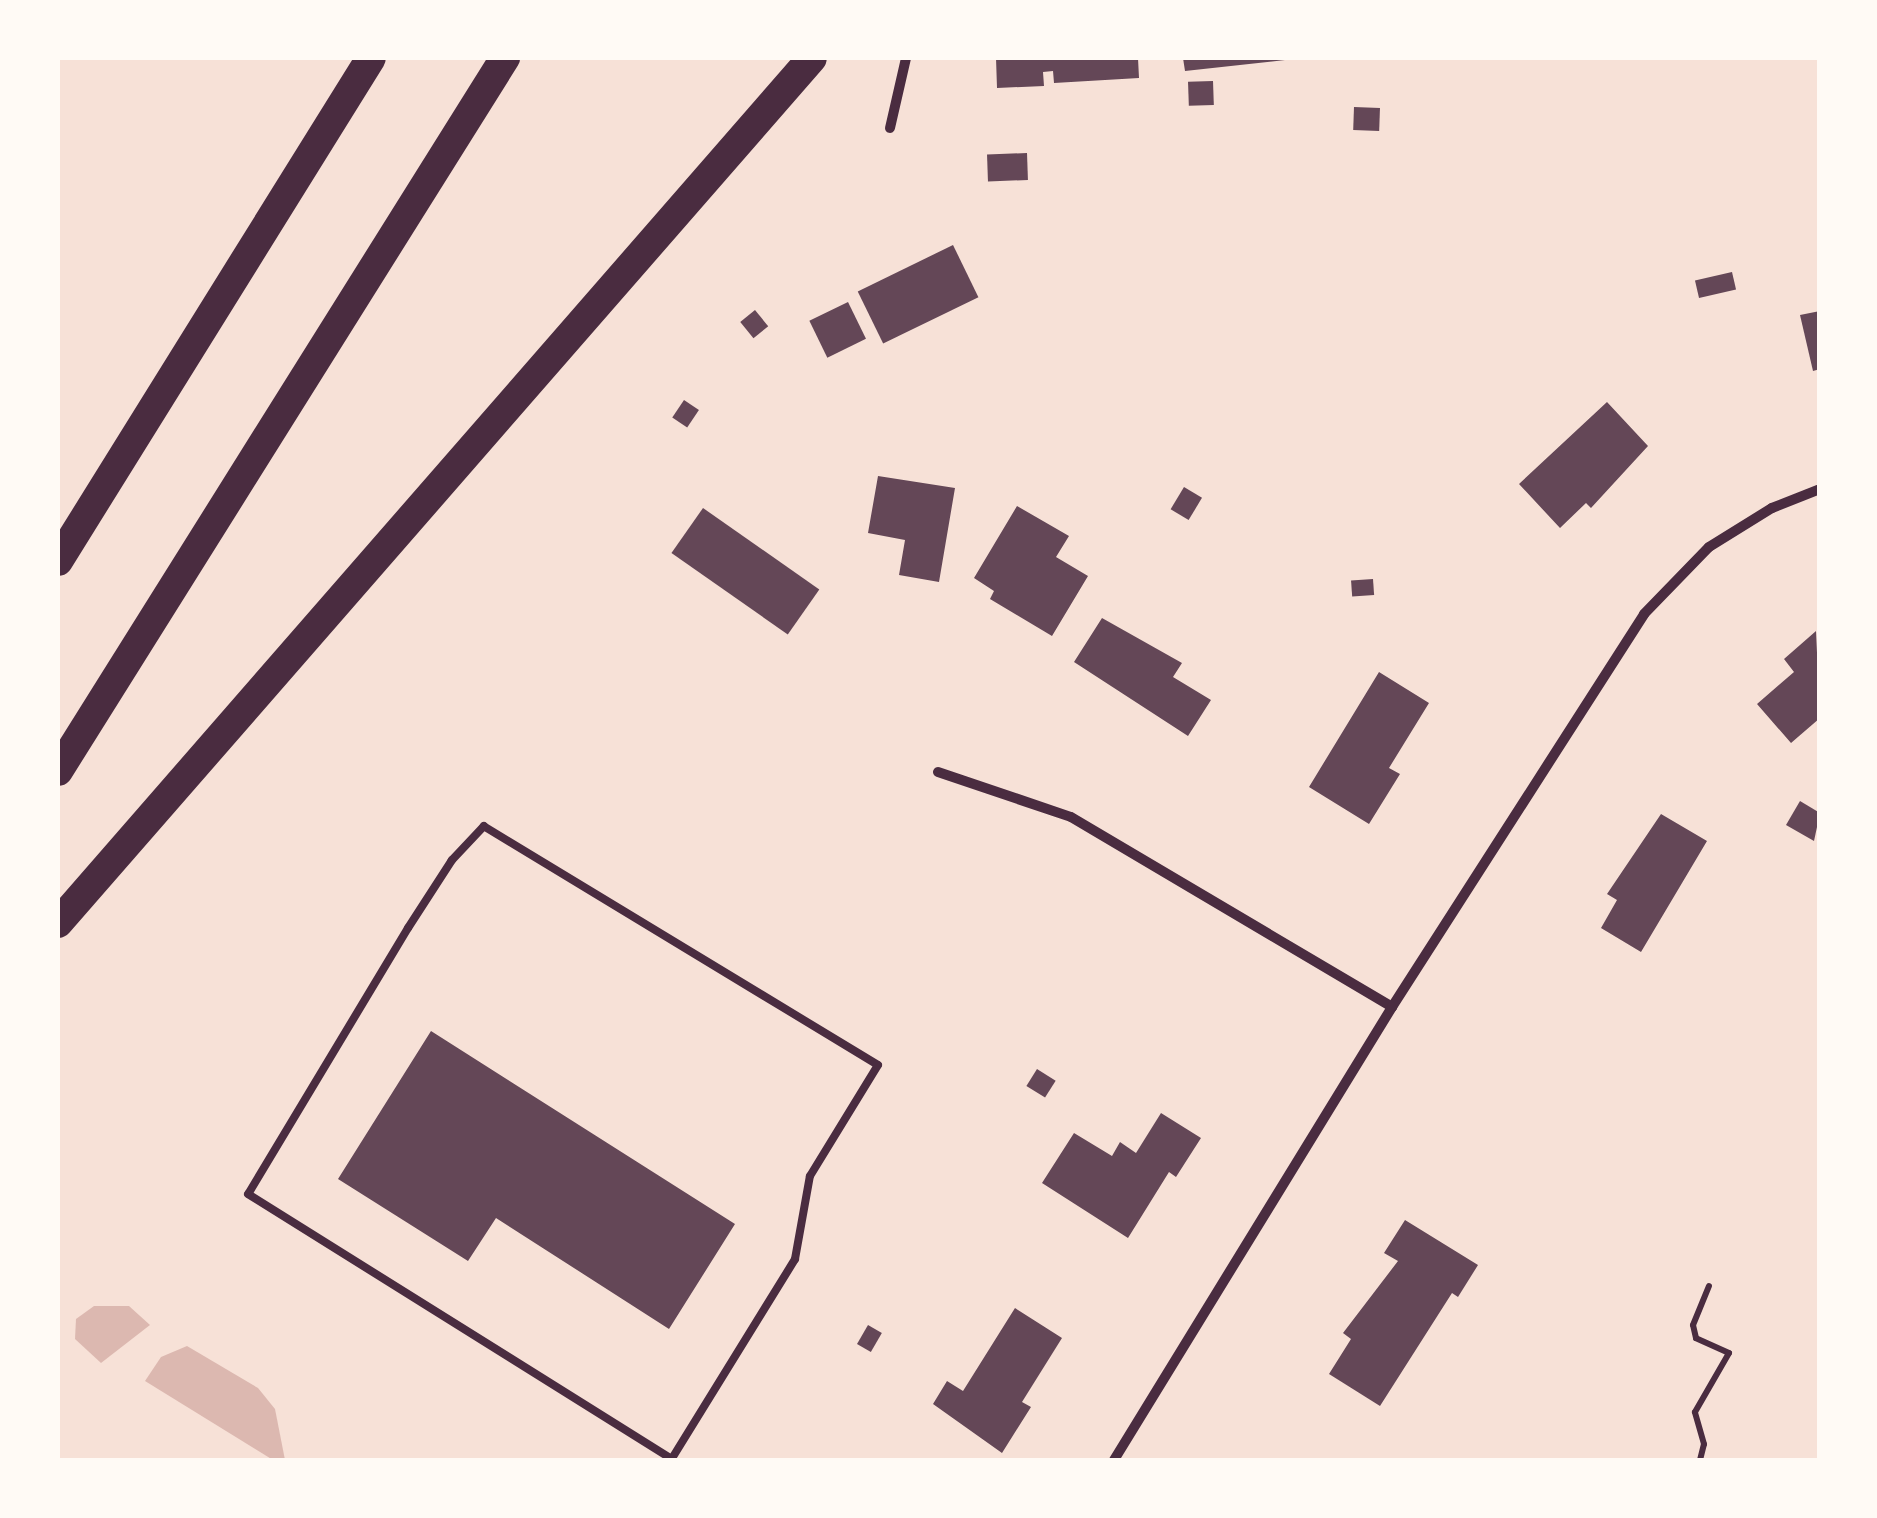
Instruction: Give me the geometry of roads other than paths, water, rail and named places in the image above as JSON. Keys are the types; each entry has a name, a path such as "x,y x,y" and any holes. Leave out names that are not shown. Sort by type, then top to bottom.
{"highway":[{"path":"58,560 371,58"},
{"path":"58,771 505,58"},
{"path":"58,923 812,58"}],"street":[{"path":"890,128 906,58"},
{"path":"1114,1460 1392,1006 1644,614 1709,547 1772,508 1820,489"},
{"path":"938,772 1071,818 1392,1006"}],"lane":[{"path":"484,826 878,1066 810,1176 796,1259 671,1460 248,1194 408,928 452,860 484,826"}]}
